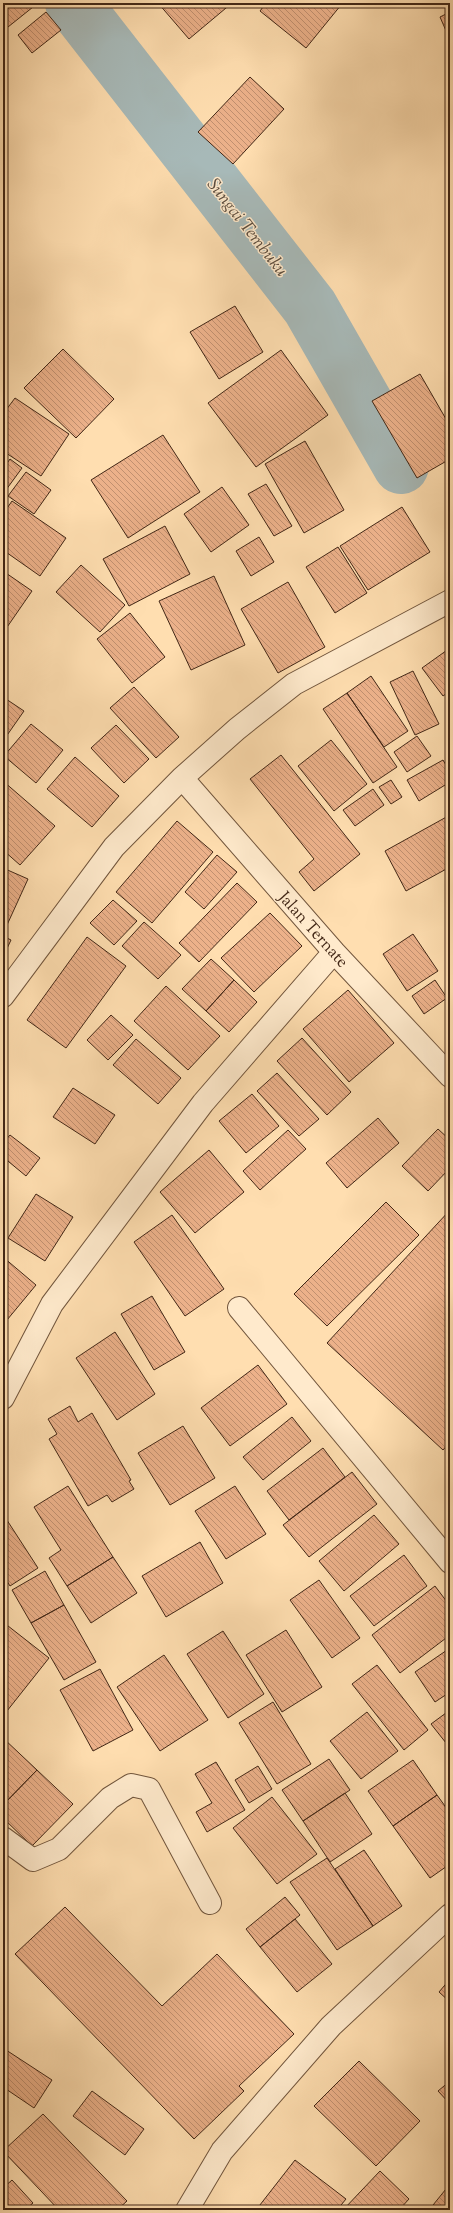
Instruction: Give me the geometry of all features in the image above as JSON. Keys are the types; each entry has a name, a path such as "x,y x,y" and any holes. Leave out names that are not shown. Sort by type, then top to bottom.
{"street":[{"path":"3,996 114,847 182,778 237,729 294,684 450,601"},
{"name":"Jalan Ternate","path":"182,778 334,952 450,1076"},
{"path":"3,1398 52,1304 203,1102 334,952"},
{"path":"239,1308 450,1562"},
{"path":"3,1838 33,1860 59,1849 115,1795 131,1785 149,1789 210,1903"},
{"path":"187,2210 222,2151 330,2026 450,1915"}],"building":[{"path":"3,3 38,3 3,31"},
{"path":"158,3 232,3 189,39"},
{"path":"266,3 338,3 341,5 306,48 260,11"},
{"path":"46,12 61,30 32,53 18,35"},
{"path":"450,12 450,40 440,17"},
{"path":"250,77 284,109 233,164 198,132"},
{"path":"450,144 450,155 446,146"},
{"path":"235,306 263,352 219,379 190,332"},
{"path":"63,349 114,399 76,438 24,388"},
{"path":"281,350 328,415 256,467 208,403"},
{"path":"420,374 450,426 450,459 417,478 372,401"},
{"path":"15,398 69,434 41,476 3,451 3,414"},
{"path":"163,435 200,492 128,538 91,480"},
{"path":"305,441 344,510 304,533 265,464"},
{"path":"10,459 22,468 3,494 3,469"},
{"path":"26,472 51,490 34,514 8,496"},
{"path":"266,484 292,526 274,536 248,494"},
{"path":"222,487 249,525 211,552 184,514"},
{"path":"12,501 66,538 40,576 3,550 3,514"},
{"path":"402,507 430,552 368,590 340,546"},
{"path":"165,526 190,574 129,606 103,559"},
{"path":"259,537 274,562 251,576 236,551"},
{"path":"338,547 367,593 335,613 306,567"},
{"path":"81,565 125,605 100,632 56,592"},
{"path":"3,571 32,591 3,633"},
{"path":"214,576 245,645 191,670 159,601"},
{"path":"288,582 325,647 278,673 241,609"},
{"path":"130,613 165,657 132,683 97,639"},
{"path":"450,648 450,691 443,696 422,668"},
{"path":"413,671 439,724 415,735 390,682"},
{"path":"371,676 408,731 384,747 347,693"},
{"path":"134,687 179,737 156,758 110,708"},
{"path":"347,693 397,767 373,783 323,709"},
{"path":"3,697 24,711 3,741"},
{"path":"31,724 63,750 36,783 4,756"},
{"path":"116,725 149,759 124,783 91,748"},
{"path":"417,736 431,756 407,772 394,752"},
{"path":"331,740 367,784 334,811 298,766"},
{"path":"281,755 360,854 314,891 299,872 314,859 250,779"},
{"path":"75,757 119,796 92,827 47,789"},
{"path":"443,760 450,772 450,782 419,801 407,780"},
{"path":"391,780 402,797 391,804 379,787"},
{"path":"3,781 55,826 20,865 3,850"},
{"path":"373,789 384,805 355,826 343,810"},
{"path":"450,815 450,867 406,891 385,851"},
{"path":"177,821 213,852 152,923 116,892"},
{"path":"217,855 237,872 204,909 185,892"},
{"path":"3,868 28,879 7,925 3,923"},
{"path":"237,883 257,902 199,962 179,943"},
{"path":"113,900 137,921 114,945 90,923"},
{"path":"270,913 302,946 254,992 221,958"},
{"path":"144,922 181,955 158,979 122,946"},
{"path":"413,934 438,971 407,991 383,954"},
{"path":"3,936 11,940 3,957"},
{"path":"87,937 126,966 66,1048 27,1020"},
{"path":"211,959 234,980 206,1011 182,989"},
{"path":"234,980 257,1002 229,1032 206,1011"},
{"path":"435,980 447,998 424,1014 412,996"},
{"path":"166,986 220,1036 188,1070 134,1021"},
{"path":"348,990 394,1043 349,1082 303,1029"},
{"path":"111,1015 133,1035 108,1060 87,1040"},
{"path":"302,1038 351,1092 327,1115 277,1061"},
{"path":"136,1039 181,1078 158,1104 113,1065"},
{"path":"277,1073 319,1119 299,1136 257,1091"},
{"path":"73,1088 115,1115 95,1144 53,1117"},
{"path":"252,1094 279,1126 246,1153 219,1121"},
{"path":"378,1118 399,1143 347,1188 326,1163"},
{"path":"438,1129 450,1140 450,1168 428,1191 402,1166"},
{"path":"288,1130 306,1149 260,1190 243,1171"},
{"path":"10,1135 40,1158 26,1176 3,1157 3,1143"},
{"path":"209,1150 244,1192 195,1233 160,1192"},
{"path":"36,1194 73,1217 45,1261 8,1238"},
{"path":"386,1202 419,1235 327,1326 294,1294"},
{"path":"450,1210 450,1442 443,1450 327,1343"},
{"path":"172,1215 224,1289 185,1316 134,1242"},
{"path":"3,1257 36,1285 7,1320 3,1317"},
{"path":"152,1296 185,1352 154,1370 121,1314"},
{"path":"115,1332 155,1394 117,1420 76,1358"},
{"path":"258,1365 287,1404 230,1446 201,1408"},
{"path":"70,1406 78,1422 92,1413 131,1480 129,1481 134,1489 112,1502 107,1495 88,1506 49,1439 57,1434 48,1419"},
{"path":"292,1417 311,1441 263,1480 243,1457"},
{"path":"183,1426 215,1478 170,1505 138,1453"},
{"path":"323,1448 345,1477 289,1520 267,1491"},
{"path":"352,1472 377,1504 309,1557 283,1525"},
{"path":"68,1486 113,1557 67,1586 49,1558 61,1550 34,1507"},
{"path":"235,1486 266,1534 226,1559 195,1511"},
{"path":"3,1514 38,1568 10,1586 3,1575"},
{"path":"374,1515 399,1544 344,1591 319,1561"},
{"path":"200,1542 223,1583 166,1617 142,1576"},
{"path":"404,1555 427,1586 374,1626 350,1596"},
{"path":"113,1557 137,1593 91,1623 67,1586"},
{"path":"45,1571 64,1605 31,1623 12,1590"},
{"path":"319,1580 360,1638 332,1658 290,1600"},
{"path":"435,1586 450,1606 450,1635 400,1673 372,1635"},
{"path":"64,1605 96,1662 64,1680 31,1623"},
{"path":"3,1622 49,1658 3,1716"},
{"path":"286,1630 322,1687 282,1712 246,1655"},
{"path":"223,1631 264,1694 228,1718 187,1654"},
{"path":"450,1648 450,1692 435,1702 415,1672"},
{"path":"164,1655 208,1720 160,1751 117,1687"},
{"path":"377,1665 428,1730 404,1750 352,1684"},
{"path":"100,1669 133,1730 93,1751 60,1690"},
{"path":"273,1702 311,1764 277,1784 239,1723"},
{"path":"450,1710 450,1748 431,1724"},
{"path":"367,1712 398,1751 361,1779 330,1741"},
{"path":"3,1738 37,1770 3,1805"},
{"path":"329,1759 350,1790 303,1821 282,1790"},
{"path":"413,1760 437,1795 393,1826 368,1791"},
{"path":"216,1762 245,1810 207,1832 196,1812 212,1803 195,1774"},
{"path":"258,1766 272,1789 249,1803 235,1780"},
{"path":"37,1770 73,1804 32,1846 3,1818 3,1805"},
{"path":"345,1793 372,1834 330,1862 303,1821"},
{"path":"437,1795 450,1813 450,1864 430,1878 393,1826"},
{"path":"272,1797 317,1854 277,1884 233,1828"},
{"path":"364,1850 402,1906 373,1926 335,1869"},
{"path":"327,1858 373,1926 337,1950 290,1882"},
{"path":"285,1897 300,1915 260,1947 246,1929"},
{"path":"65,1907 162,2006 217,1954 294,2034 239,2086 244,2091 194,2139 15,1954"},
{"path":"295,1919 332,1964 297,1992 260,1947"},
{"path":"450,1979 450,2002 439,1992"},
{"path":"3,2048 52,2080 34,2108 3,2087"},
{"path":"359,2061 420,2121 376,2166 314,2106"},
{"path":"450,2081 450,2104 438,2091"},
{"path":"92,2091 144,2129 125,2155 73,2116"},
{"path":"43,2114 127,2201 117,2210 59,2210 3,2151"},
{"path":"295,2160 346,2199 337,2210 256,2210"},
{"path":"380,2171 409,2199 399,2210 343,2210"},
{"path":"12,2180 33,2203 25,2210 3,2210 3,2188"},
{"path":"450,2184 450,2210 429,2210"}],"waterway":[{"name":"Sungai Tembuku","path":"73,3 310,307 401,466"}]}
